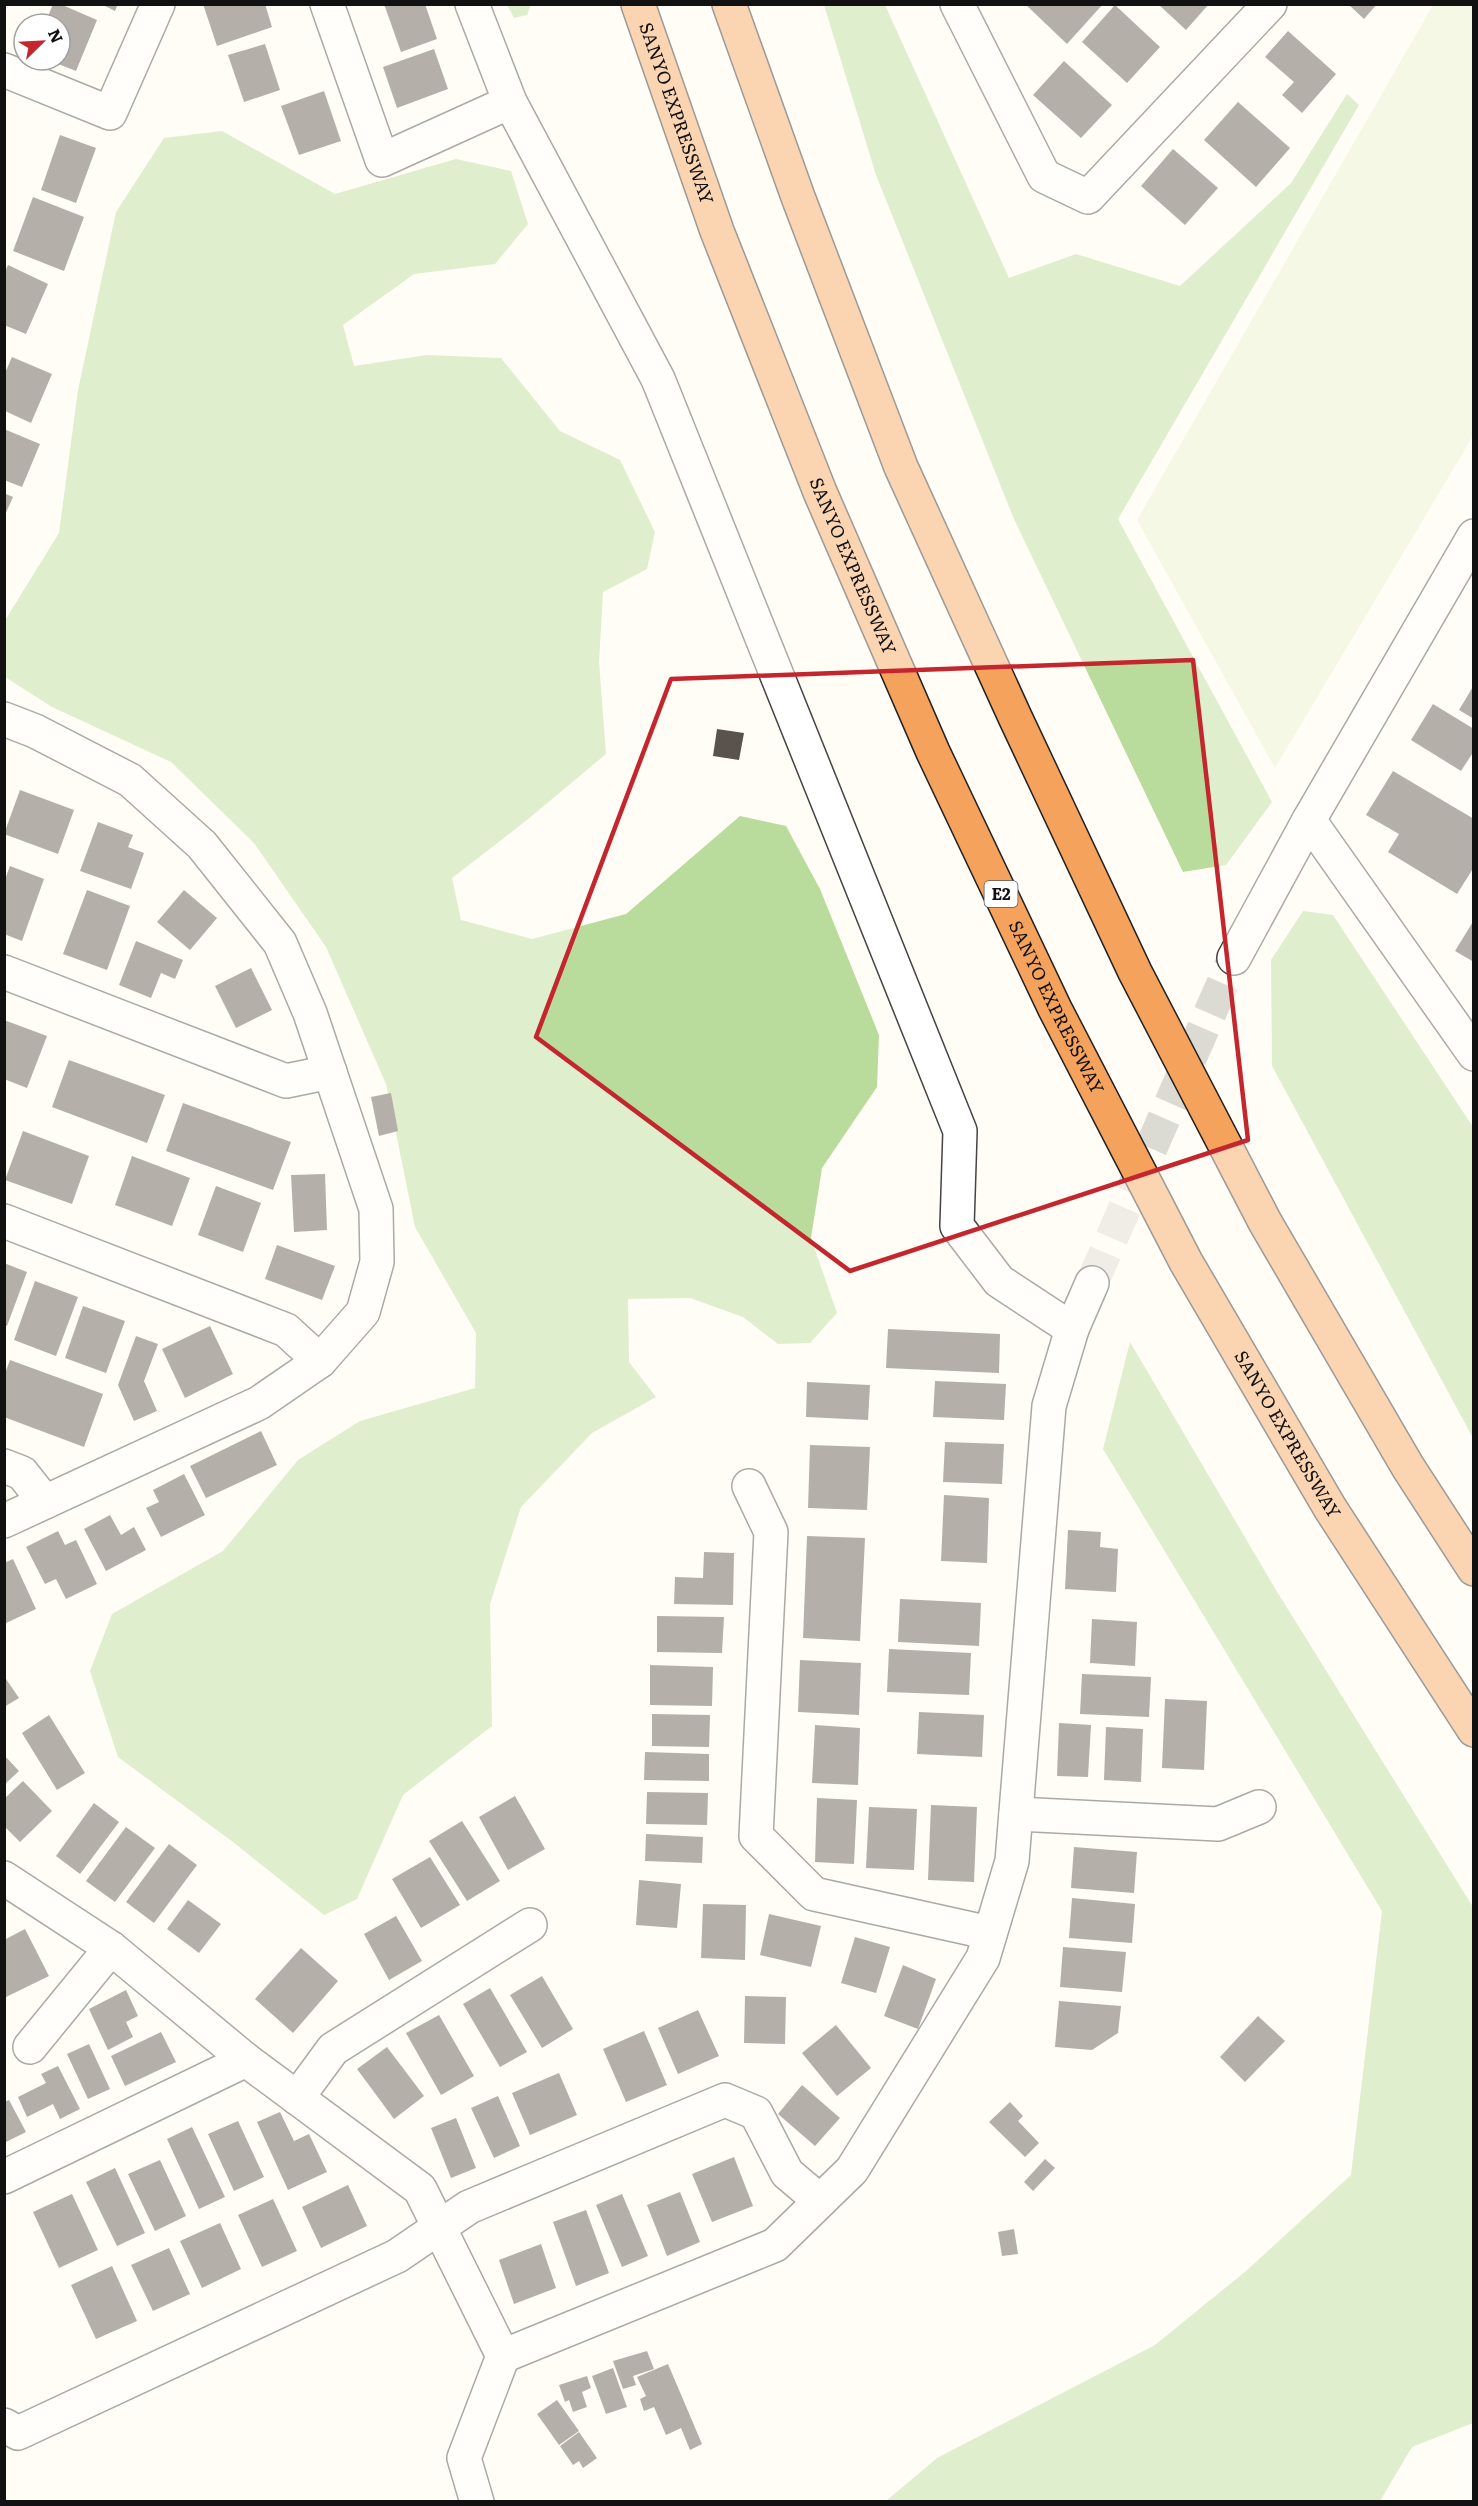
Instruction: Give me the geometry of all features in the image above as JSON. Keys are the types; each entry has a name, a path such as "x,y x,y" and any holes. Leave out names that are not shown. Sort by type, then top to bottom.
{"highway":[{"name":"SANYO EXPRESSWAY","path":"638,4 717,231 820,492 933,752 1055,1009 1186,1262 1330,1508 1473,1730"},
{"path":"729,4 798,198 901,467 1135,972 1265,1222 1408,1467 1473,1569"}],"street":[{"path":"4,70 110,113 158,4"},
{"path":"327,4 382,160 510,102"},
{"path":"472,4 510,102 658,379 960,1131 957,1227 999,1281 1072,1329"},
{"path":"957,4 1044,176 1088,197 1270,4"},
{"path":"1234,958 1309,820 1473,536"},
{"path":"4,719 35,731 130,780 202,845 280,943 310,1013 376,1209 377,1262 363,1312 320,1361 259,1403 4,1521"},
{"path":"1309,820 1473,1053"},
{"path":"4,972 286,1081 330,1072"},
{"path":"4,1221 286,1330 320,1361"},
{"path":"477,2502 464,2458 503,2356 775,2245 852,2170 983,1958 1012,1861 1049,1406 1072,1329 1092,1283"},
{"path":"4,1466 22,1473 45,1502"},
{"path":"749,1486 771,1533 756,1836 814,1894 990,1933"},
{"path":"1016,1814 1218,1824 1259,1807"},
{"path":"4,1878 111,1948 246,2060 420,2189 503,2356"},
{"path":"297,2098 333,2049 530,1925"},
{"path":"30,2047 111,1948"},
{"path":"4,2177 246,2060"},
{"path":"4,2425 18,2433 398,2256 469,2207 725,2100 756,2113 787,2173 820,2201"}],"highlighted area":[{"path":"1193,660 1248,1140 850,1271 536,1037 671,679"}],"green space":[{"path":"531,4 527,15 514,18 507,5"},
{"path":"824,5 885,5 1009,278 1076,254 1180,286 1291,183 1347,94 1359,105 1118,519 1272,802 1226,865 1183,872 1014,519 876,175"},
{"path":"1433,5 1473,5 1473,436 1275,768 1137,520"},
{"path":"222,131 335,194 456,159 511,171 528,224 495,264 414,274 343,325 354,366 427,355 501,358 560,431 620,460 655,532 647,569 603,592 599,662 606,754 527,820 452,878 461,920 532,939 626,914 740,816 786,826 820,889 879,1035 877,1087 822,1168 811,1238 837,1313 810,1343 778,1344 743,1317 690,1298 628,1299 629,1362 656,1397 592,1433 521,1507 490,1604 492,1726 403,1795 357,1899 324,1915 233,1842 118,1757 90,1671 112,1614 223,1551 298,1460 360,1421 475,1388 476,1333 415,1227 386,1084 326,947 254,843 171,762 52,707 5,677 4,622 59,533 78,390 116,212 164,138"},
{"path":"1303,911 1333,915 1473,1127 1473,1438 1272,1066 1271,960"},
{"path":"1130,1342 1276,1590 1473,1907 1473,2423 1412,2447 1380,2501 886,2501 937,2458 1155,2345 1246,2271 1351,2175 1382,1911 1103,1449"}],"building":[{"path":"53,4 60,4 97,20 76,71 72,69 72,12 50,12"},
{"path":"101,4 118,4 115,11"},
{"path":"203,4 265,4 272,27 217,46"},
{"path":"384,4 425,4 437,39 401,52"},
{"path":"1025,4 1103,4 1067,44"},
{"path":"1158,4 1209,4 1186,30"},
{"path":"1348,4 1377,4 1364,19"},
{"path":"1115,5 1160,47 1127,83 1082,42"},
{"path":"1288,31 1336,74 1302,113 1282,95 1294,82 1265,57"},
{"path":"265,44 280,90 244,102 228,55"},
{"path":"434,49 448,89 397,108 383,67"},
{"path":"1064,61 1112,105 1081,138 1033,95"},
{"path":"324,91 341,141 299,155 281,106"},
{"path":"1238,102 1290,148 1256,187 1204,140"},
{"path":"60,135 96,148 76,203 41,190"},
{"path":"1173,149 1218,188 1185,225 1141,186"},
{"path":"33,197 84,217 64,271 13,251"},
{"path":"8,265 48,284 26,334 4,325 4,274"},
{"path":"12,357 52,374 31,423 5,411 5,373"},
{"path":"4,429 40,444 22,487 4,480"},
{"path":"4,493 13,497 4,517"},
{"path":"1474,685 1474,719 1459,710"},
{"path":"1433,704 1474,729 1474,751 1461,771 1411,740"},
{"path":"717,729 744,733 739,760 713,756"},
{"path":"1393,771 1474,819 1474,867 1457,894 1388,852 1399,834 1366,815"},
{"path":"20,790 74,810 58,854 4,834"},
{"path":"98,822 133,835 128,847 144,853 131,889 80,871"},
{"path":"10,866 44,879 22,941 4,934 4,882"},
{"path":"87,890 130,906 107,970 63,954"},
{"path":"184,890 217,918 190,950 157,922"},
{"path":"1474,920 1474,962 1455,951"},
{"path":"136,941 183,960 175,979 161,973 151,998 119,985"},
{"path":"251,968 272,1010 236,1028 215,986"},
{"path":"4,1020 47,1036 27,1088 4,1079"},
{"path":"69,1060 165,1095 147,1143 52,1107"},
{"path":"391,1093 398,1131 379,1136 371,1097"},
{"path":"183,1103 291,1142 273,1190 166,1151"},
{"path":"23,1131 89,1156 72,1204 5,1180"},
{"path":"132,1156 190,1178 172,1226 115,1205"},
{"path":"325,1174 327,1230 294,1232 291,1175"},
{"path":"216,1186 261,1203 243,1252 198,1235"},
{"path":"277,1245 335,1266 322,1300 265,1279"},
{"path":"4,1263 27,1272 7,1326 4,1325"},
{"path":"35,1281 78,1297 56,1356 14,1340"},
{"path":"83,1306 125,1321 106,1373 65,1358"},
{"path":"210,1326 233,1374 185,1398 162,1349"},
{"path":"888,1329 1000,1334 999,1373 886,1368"},
{"path":"136,1336 158,1344 144,1381 157,1411 134,1421 118,1385"},
{"path":"10,1360 103,1394 84,1447 4,1417 4,1376"},
{"path":"935,1381 1006,1384 1004,1420 933,1417"},
{"path":"807,1382 870,1385 868,1420 806,1417"},
{"path":"261,1431 277,1465 206,1498 190,1466"},
{"path":"945,1442 1004,1444 1002,1484 943,1482"},
{"path":"810,1445 870,1447 867,1510 808,1508"},
{"path":"184,1474 205,1515 161,1537 146,1508 159,1502 153,1490"},
{"path":"944,1495 989,1498 987,1563 941,1561"},
{"path":"110,1515 121,1535 134,1527 146,1550 106,1571 84,1529"},
{"path":"1068,1530 1101,1532 1100,1547 1118,1549 1116,1592 1065,1589"},
{"path":"58,1531 65,1545 76,1540 97,1584 66,1599 56,1579 45,1584 26,1547"},
{"path":"807,1536 865,1538 860,1641 803,1638"},
{"path":"704,1552 734,1553 733,1605 674,1604 675,1577 703,1578"},
{"path":"13,1559 36,1609 4,1624 4,1563"},
{"path":"900,1599 981,1603 979,1646 898,1642"},
{"path":"657,1616 724,1617 722,1653 657,1652"},
{"path":"1092,1619 1137,1622 1135,1666 1090,1663"},
{"path":"889,1649 971,1653 969,1695 887,1692"},
{"path":"800,1660 861,1663 859,1715 798,1712"},
{"path":"650,1665 713,1667 712,1706 650,1705"},
{"path":"1082,1674 1151,1677 1149,1717 1080,1714"},
{"path":"4,1676 19,1698 4,1707"},
{"path":"1165,1699 1207,1701 1204,1770 1162,1768"},
{"path":"919,1712 984,1715 982,1757 917,1754"},
{"path":"652,1714 710,1715 709,1747 652,1746"},
{"path":"49,1715 85,1773 57,1790 22,1733"},
{"path":"1059,1723 1091,1725 1088,1777 1057,1776"},
{"path":"815,1725 860,1728 858,1785 812,1783"},
{"path":"1106,1727 1143,1729 1141,1782 1104,1780"},
{"path":"645,1752 709,1754 709,1781 644,1780"},
{"path":"4,1755 19,1771 4,1785"},
{"path":"23,1781 52,1811 20,1842 4,1826 4,1799"},
{"path":"647,1792 708,1793 707,1825 646,1824"},
{"path":"515,1796 545,1849 508,1870 479,1817"},
{"path":"817,1798 857,1800 854,1864 815,1862"},
{"path":"94,1803 119,1822 80,1874 56,1856"},
{"path":"931,1805 977,1807 974,1882 928,1880"},
{"path":"869,1807 917,1809 914,1870 866,1868"},
{"path":"462,1821 500,1881 467,1901 429,1841"},
{"path":"126,1827 155,1848 115,1902 86,1881"},
{"path":"646,1834 703,1837 702,1863 645,1861"},
{"path":"169,1844 197,1865 154,1923 126,1902"},
{"path":"1074,1847 1137,1852 1134,1893 1071,1888"},
{"path":"430,1857 460,1905 421,1928 392,1879"},
{"path":"639,1880 681,1884 677,1928 636,1925"},
{"path":"1072,1898 1135,1904 1132,1943 1069,1938"},
{"path":"188,1900 221,1924 199,1953 167,1929"},
{"path":"703,1904 746,1905 745,1960 701,1958"},
{"path":"769,1914 821,1926 811,1967 760,1955"},
{"path":"396,1916 422,1961 389,1980 364,1934"},
{"path":"25,1929 49,1976 4,1998 4,1940"},
{"path":"855,1937 890,1947 876,1993 841,1983"},
{"path":"1063,1947 1126,1952 1122,1992 1060,1987"},
{"path":"301,1948 338,1981 293,2033 255,1999"},
{"path":"903,1965 936,1979 918,2029 884,2016"},
{"path":"542,1976 573,2029 542,2048 510,1995"},
{"path":"490,1988 527,2052 500,2067 463,2004"},
{"path":"126,1990 138,2016 126,2022 133,2037 108,2050 89,2009"},
{"path":"745,1996 786,1997 785,2044 744,2043"},
{"path":"1059,2001 1121,2006 1118,2033 1092,2050 1055,2047"},
{"path":"698,2010 719,2056 678,2074 658,2028"},
{"path":"439,2015 474,2076 441,2095 406,2033"},
{"path":"1258,2016 1285,2041 1245,2082 1220,2057"},
{"path":"836,2025 871,2068 837,2096 802,2053"},
{"path":"644,2031 667,2085 626,2102 603,2049"},
{"path":"161,2032 176,2062 125,2086 111,2056"},
{"path":"89,2044 110,2089 88,2099 67,2054"},
{"path":"387,2047 424,2096 394,2119 357,2069"},
{"path":"58,2066 80,2109 60,2119 53,2104 27,2117 18,2097 46,2083 41,2074"},
{"path":"559,2073 577,2115 530,2135 512,2093"},
{"path":"802,2085 840,2118 815,2146 778,2114"},
{"path":"498,2096 520,2146 494,2158 471,2108"},
{"path":"9,2100 26,2132 4,2143 4,2102"},
{"path":"1010,2102 1023,2116 1018,2121 1039,2143 1025,2157 989,2122"},
{"path":"280,2112 294,2141 309,2134 327,2172 288,2190 257,2122"},
{"path":"456,2118 476,2168 451,2178 431,2128"},
{"path":"238,2121 264,2177 234,2191 208,2134"},
{"path":"192,2127 225,2197 199,2209 167,2139"},
{"path":"734,2157 753,2206 712,2222 692,2174"},
{"path":"1045,2159 1055,2168 1033,2191 1024,2182"},
{"path":"160,2160 186,2216 155,2231 128,2174"},
{"path":"115,2168 145,2233 117,2246 86,2182"},
{"path":"348,2185 367,2226 321,2248 302,2207"},
{"path":"680,2192 700,2242 667,2256 647,2205"},
{"path":"72,2194 98,2250 59,2268 33,2212"},
{"path":"622,2194 648,2256 622,2267 596,2205"},
{"path":"273,2199 297,2251 262,2267 238,2215"},
{"path":"586,2210 609,2273 576,2286 553,2222"},
{"path":"220,2223 241,2269 202,2288 180,2241"},
{"path":"1014,2229 1018,2254 1002,2256 998,2232"},
{"path":"541,2244 556,2288 514,2304 499,2260"},
{"path":"169,2248 190,2294 153,2311 131,2265"},
{"path":"112,2266 137,2321 96,2339 71,2285"},
{"path":"647,2351 654,2369 633,2376 636,2385 623,2389 613,2361"},
{"path":"668,2364 702,2444 690,2450 681,2428 666,2435 654,2407 644,2411 640,2399 646,2396 637,2377"},
{"path":"613,2368 627,2407 606,2414 592,2376"},
{"path":"587,2376 591,2388 582,2392 587,2407 573,2412 569,2400 565,2402 559,2385"},
{"path":"557,2400 579,2431 559,2445 537,2414"},
{"path":"579,2432 597,2458 583,2468 579,2461 573,2465 560,2446"}],"tunnel":[{"path":"1092,1283 1234,958"}]}
